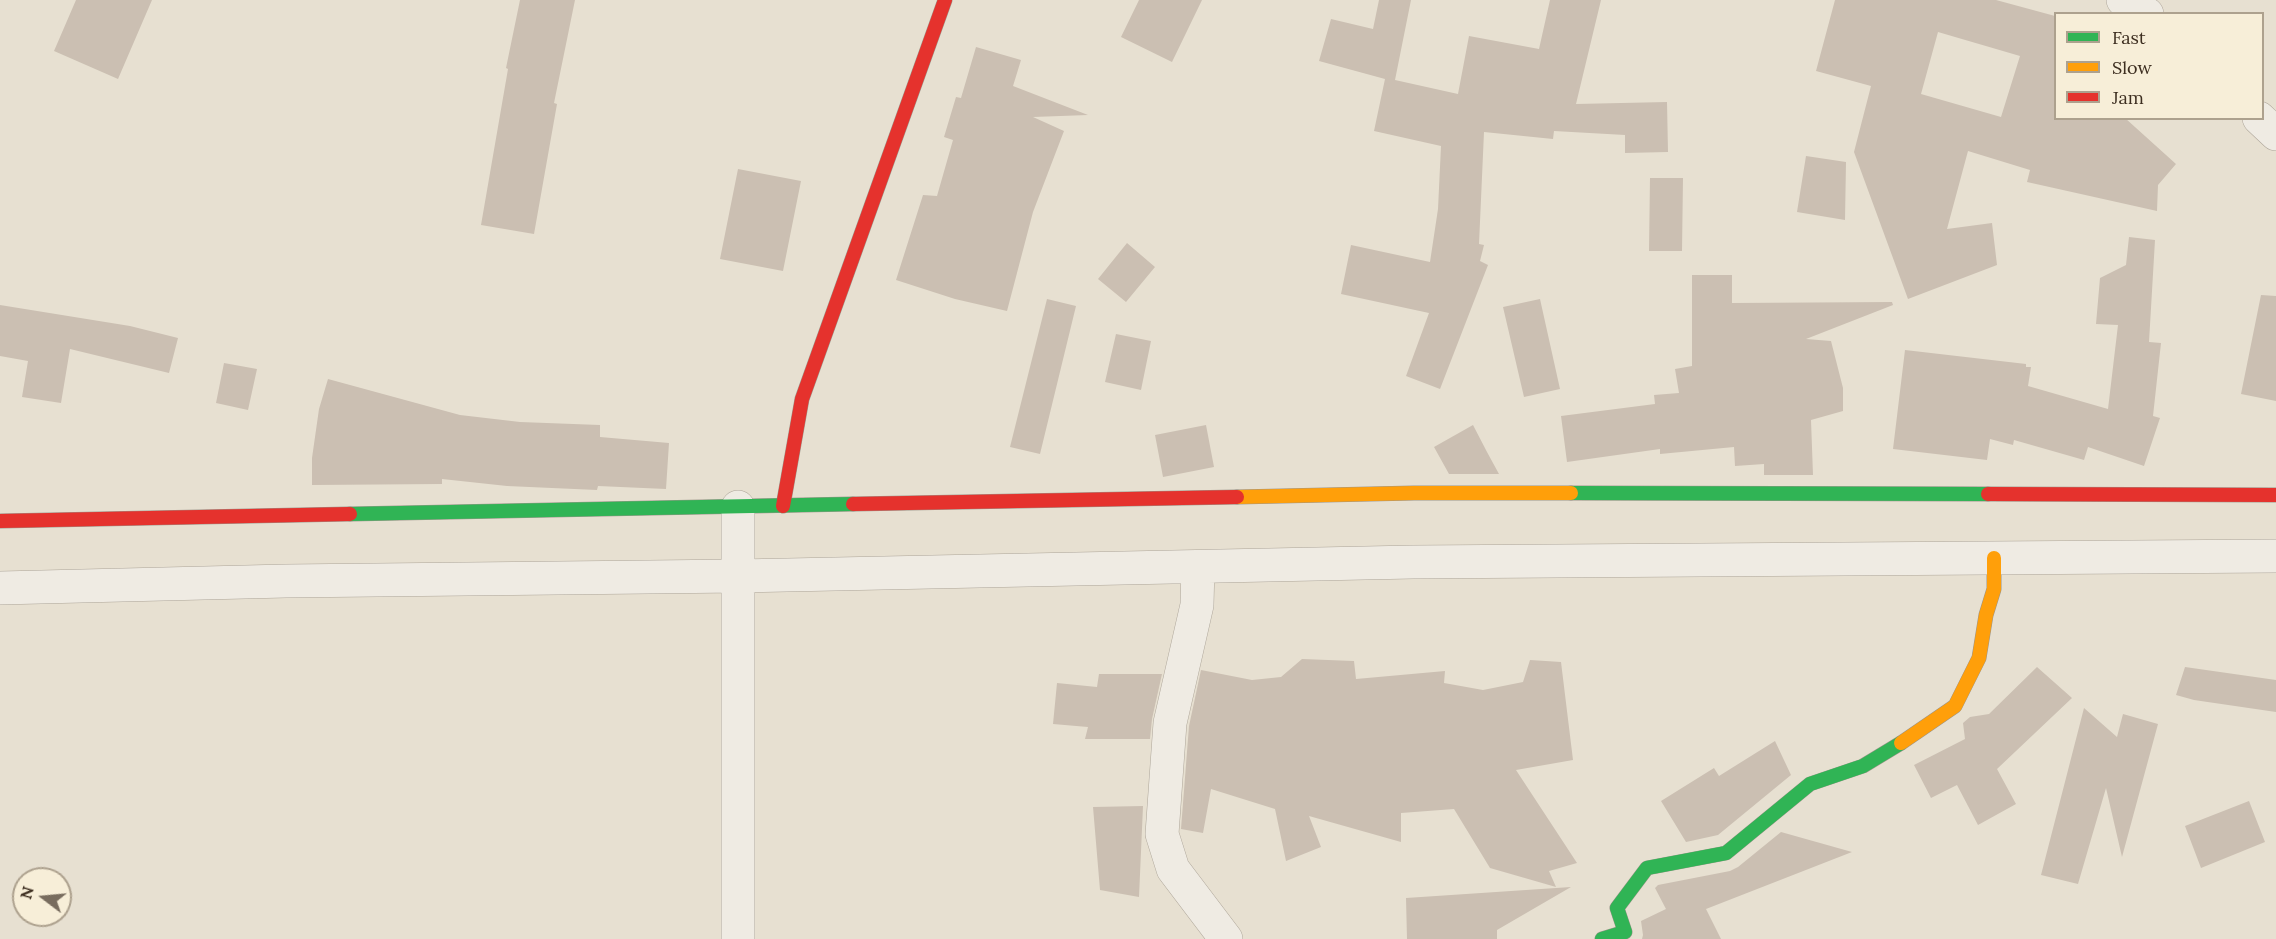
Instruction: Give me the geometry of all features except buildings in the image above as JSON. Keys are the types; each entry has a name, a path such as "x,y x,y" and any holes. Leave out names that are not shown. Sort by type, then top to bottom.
{"street":[{"path":"783,506 802,399 945,0"},
{"path":"2261,120 2276,134"},
{"path":"0,521 1414,493 2276,495"},
{"path":"738,507 738,939"},
{"path":"0,588 1425,562 2276,556"},
{"path":"1602,939 1625,932 1617,908 1647,868 1726,853 1810,784 1863,766 1955,706 1978,658 1986,615 1994,589 1994,558"},
{"path":"1198,567 1197,605 1170,723 1162,834 1173,868 1226,939"}],"traffic: fast":[{"path":"1571,493 1988,494"},
{"path":"350,514 853,504"},
{"path":"1602,939 1625,932 1617,908 1647,868 1726,853 1810,784 1863,766 1901,743"}],"traffic: slow":[{"path":"1237,497 1414,493 1571,493"},
{"path":"1901,743 1955,706 1979,658 1986,615 1994,589 1994,558"}],"traffic: jam":[{"path":"783,506 802,399 945,0"},
{"path":"1988,494 2276,495"},
{"path":"853,504 1237,497"},
{"path":"0,521 350,514"}]}
